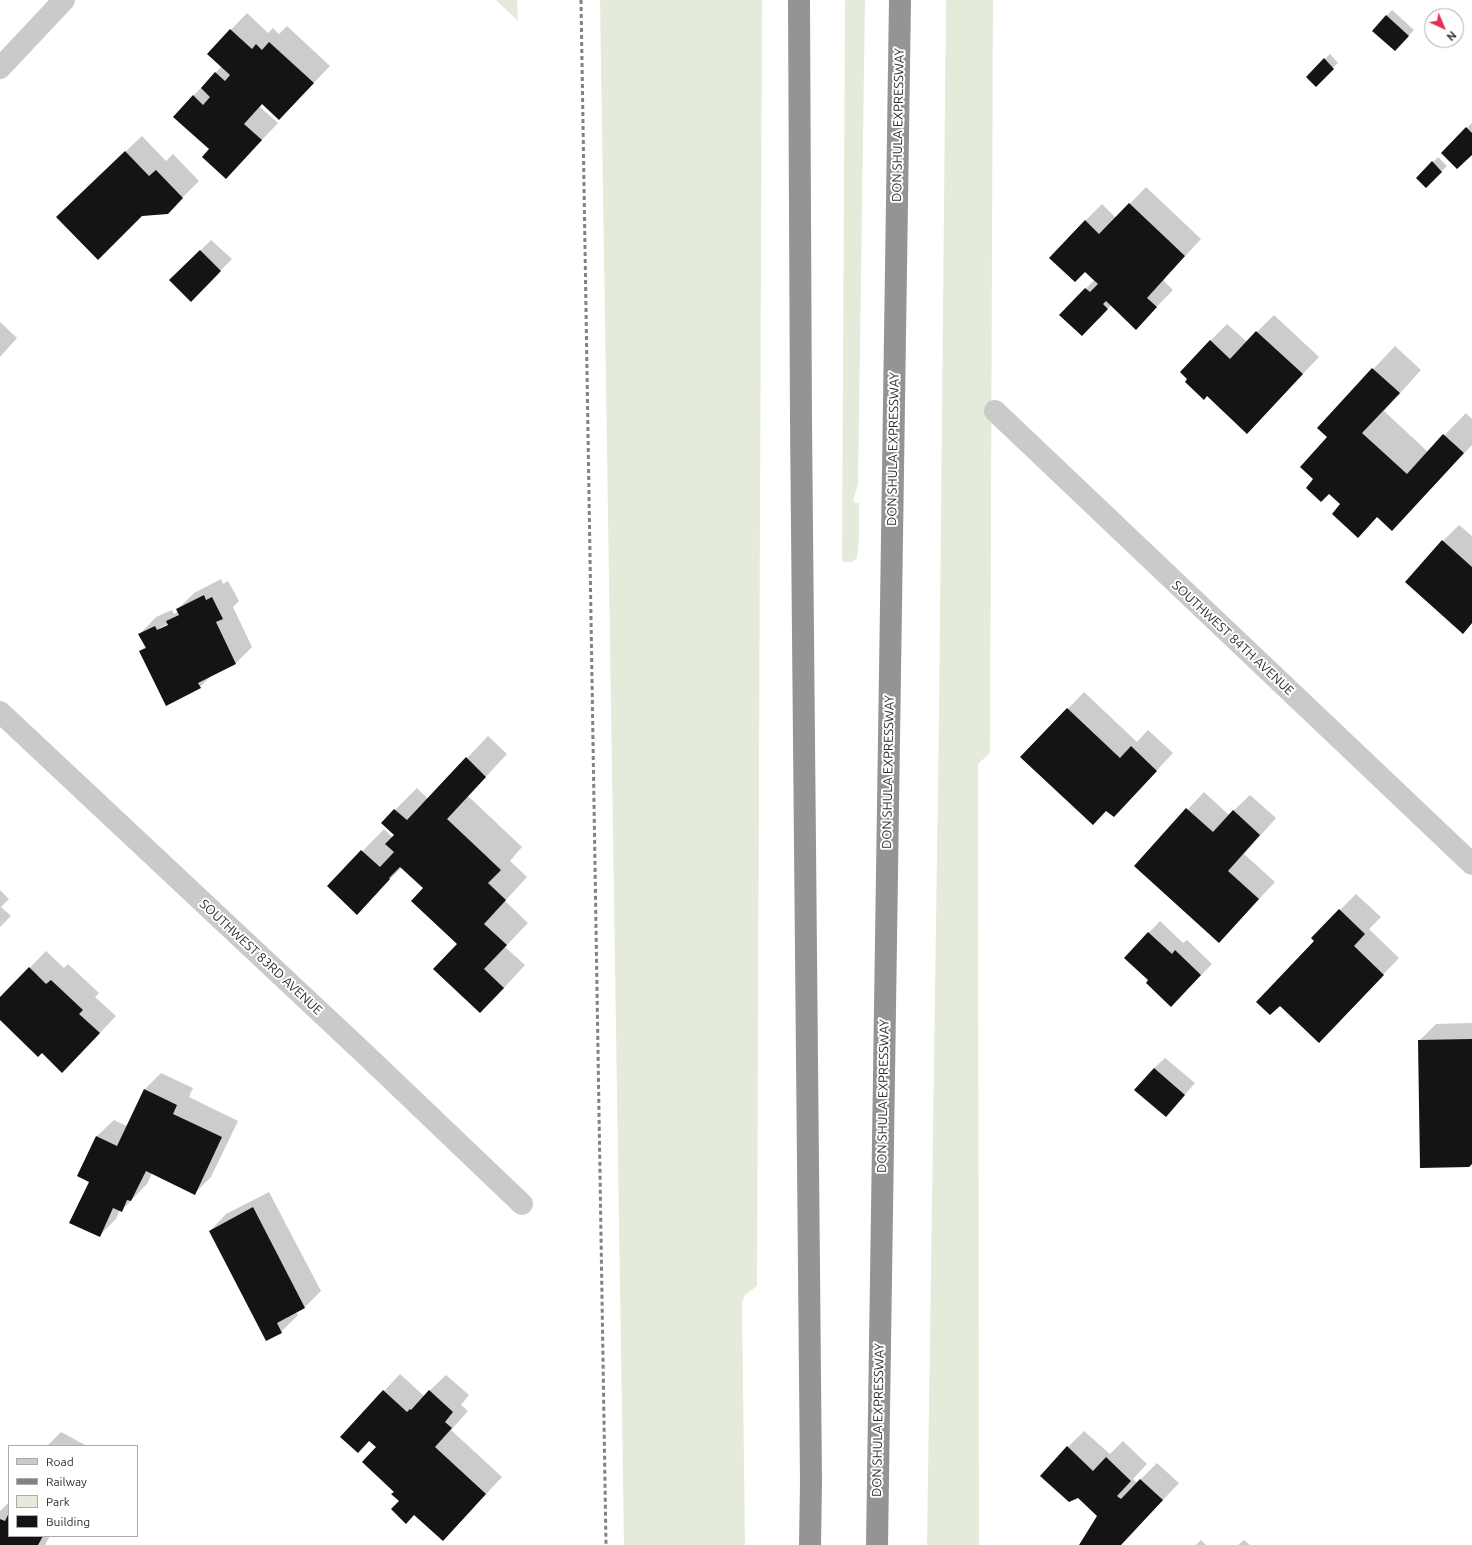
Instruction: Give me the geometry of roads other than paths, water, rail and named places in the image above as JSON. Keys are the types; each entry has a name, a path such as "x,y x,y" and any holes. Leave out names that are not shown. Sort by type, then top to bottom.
{"highway":[{"path":"800,0 801,438 811,1457 810,1545"},
{"name":"DON SHULA EXPRESSWAY","path":"877,1545 900,0"}],"street":[{"path":"0,68 64,0"},
{"name":"SOUTHWEST 84TH AVENUE","path":"994,411 1472,864"},
{"name":"SOUTHWEST 83RD AVENUE","path":"0,712 367,1056 522,1204"}],"railway":[{"path":"581,0 606,1545"}]}
